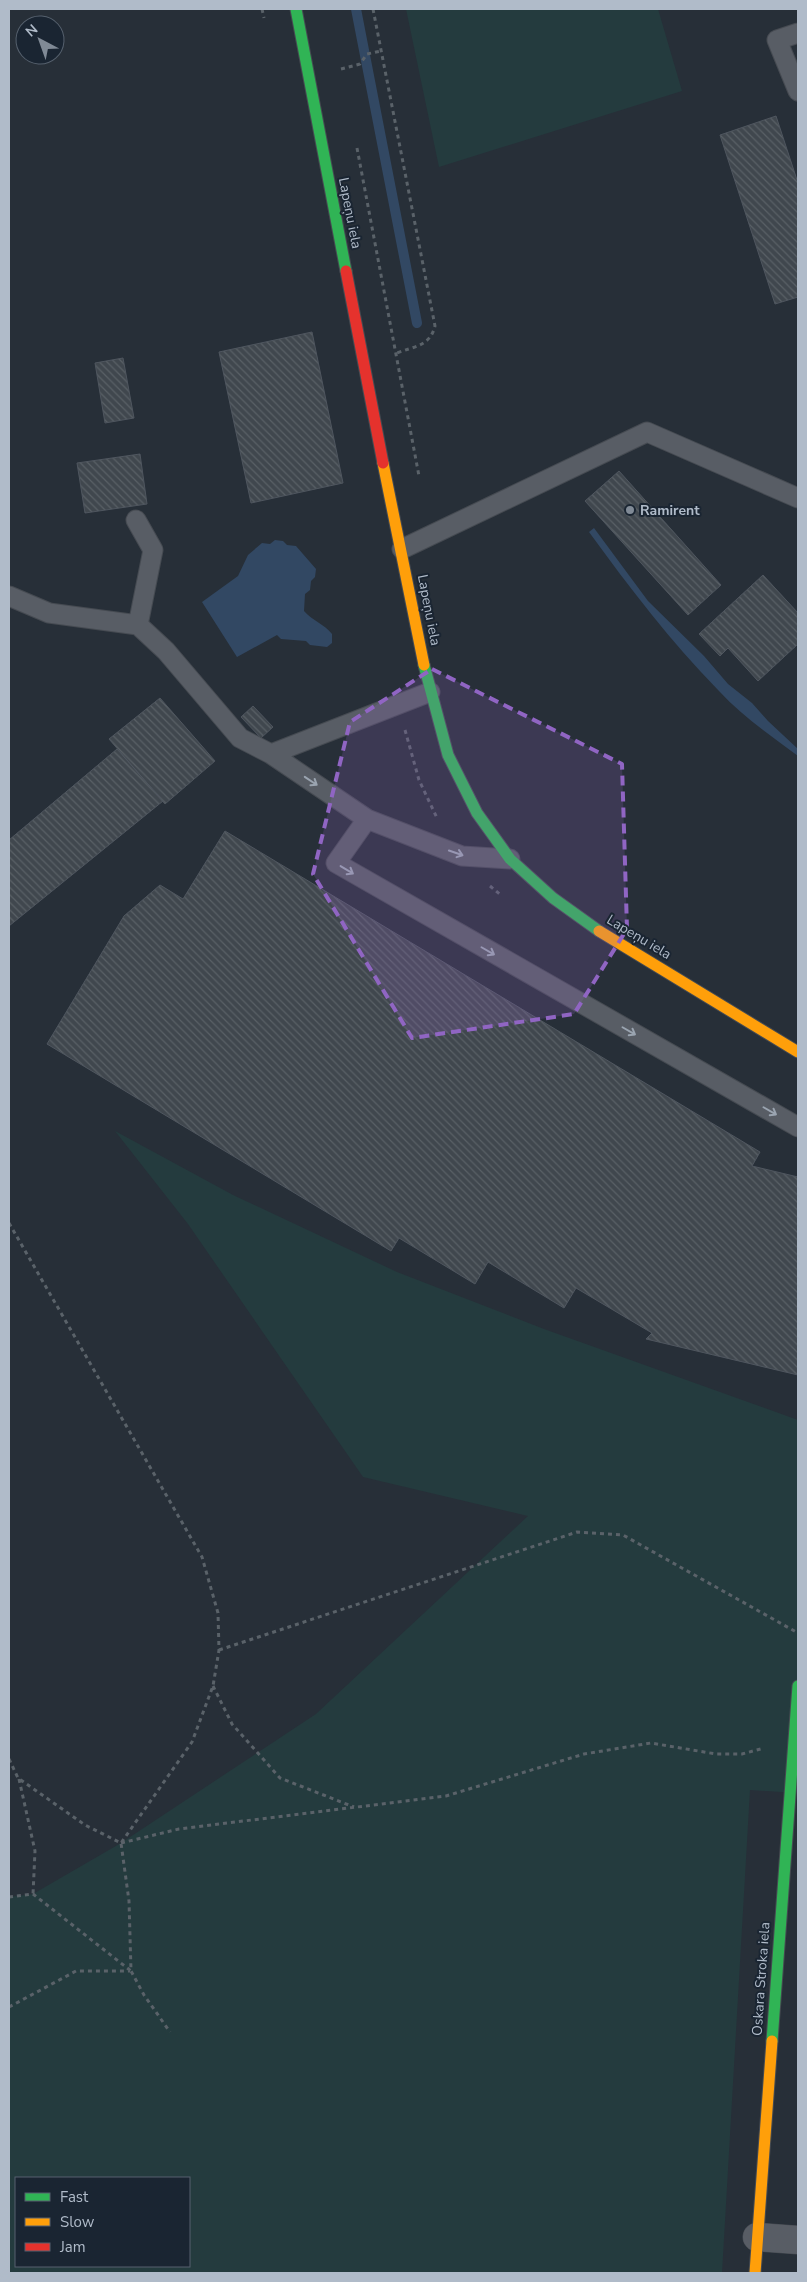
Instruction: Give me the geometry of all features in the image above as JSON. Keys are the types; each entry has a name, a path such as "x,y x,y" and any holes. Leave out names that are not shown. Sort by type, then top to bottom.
{"street":[{"name":"Lapeņu iela","path":"296,9 389,497 402,549 430,692 448,755 477,813 510,858 553,898 588,924 798,1052"},
{"name":"Oskara Stroka iela","path":"755,2273 798,1686"},
{"path":"757,2237 798,2240"}],"lane":[{"path":"798,32 777,40 798,91"},
{"path":"402,549 561,475 647,432 798,498"},
{"path":"136,520 153,550 138,625"},
{"path":"9,596 48,614 138,625 166,651 240,738 270,754 367,818 462,856 510,858"},
{"path":"270,754 430,692"},
{"path":"367,818 336,863 798,1127"}],"path":[{"path":"373,9 435,326 432,337 426,342 397,353"},
{"path":"341,69 360,64 367,54 381,51"},
{"path":"339,61 343,79"},
{"path":"356,147 397,353 419,478"},
{"path":"9,1223 202,1557 218,1613 220,1650 213,1686 192,1742 121,1842 129,1901 131,1971"},
{"path":"220,1650 577,1532 624,1535 798,1633"},
{"path":"213,1686 232,1724 280,1778 356,1808"},
{"path":"18,1778 84,1825 121,1842 179,1829 446,1796 584,1754 651,1742 716,1754 742,1754 794,1739"},
{"path":"9,1759 18,1778 35,1851 33,1894"},
{"path":"9,1896 33,1894 131,1971 144,1995 170,2032"},
{"path":"9,2008 76,1971 131,1971"}],"highlighted area":[{"path":"432,669 622,764 627,929 574,1014 412,1038 313,874 350,722"}],"green space":[{"path":"406,9 658,9 682,91 439,167"},
{"path":"115,1131 233,1195 397,1272 544,1329 798,1420 798,1793 750,1790 722,2273 9,2273 9,1897 33,1894 121,1843 316,1714 528,1516 363,1477 188,1224"}],"water":[{"path":"594,528 648,601 704,656 728,684 752,703 798,749 798,756 737,709 667,634 589,532"},
{"path":"275,540 283,541 287,545 296,546 316,569 315,577 311,581 310,590 305,594 304,611 332,634 332,643 327,647 310,645 306,641 281,639 277,635 237,657 202,602 238,576 248,555 262,543 270,544"}],"building":[{"path":"776,116 798,183 798,297 775,304 720,135"},
{"path":"312,332 343,483 251,503 219,352"},
{"path":"123,358 134,418 105,423 95,363"},
{"path":"140,454 147,504 85,513 77,463"},
{"path":"619,471 721,585 688,615 585,501"},
{"path":"763,575 798,613 798,644 758,681 728,648 720,656 699,634"},
{"path":"160,698 215,761 165,804 109,739"},
{"path":"253,706 273,727 261,738 241,717"},
{"path":"117,749 163,801 9,926 9,840"},
{"path":"225,831 760,1152 752,1166 798,1177 798,1375 646,1339 652,1333 576,1288 564,1308 488,1262 475,1284 399,1238 391,1251 47,1044 124,916 160,885 183,899"}],"waterway":[{"path":"356,9 417,323"}],"traffic: fast":[{"path":"296,9 346,271"},
{"path":"424,665 448,755 477,813 510,859 553,898 599,931"},
{"path":"772,2041 798,1686"}],"traffic: slow":[{"path":"383,463 424,665"},
{"path":"599,931 798,1052"},
{"path":"755,2273 772,2041"}],"traffic: jam":[{"path":"346,271 383,463"}],"place":[{"name":"Ramirent","path":"630,510"}]}
